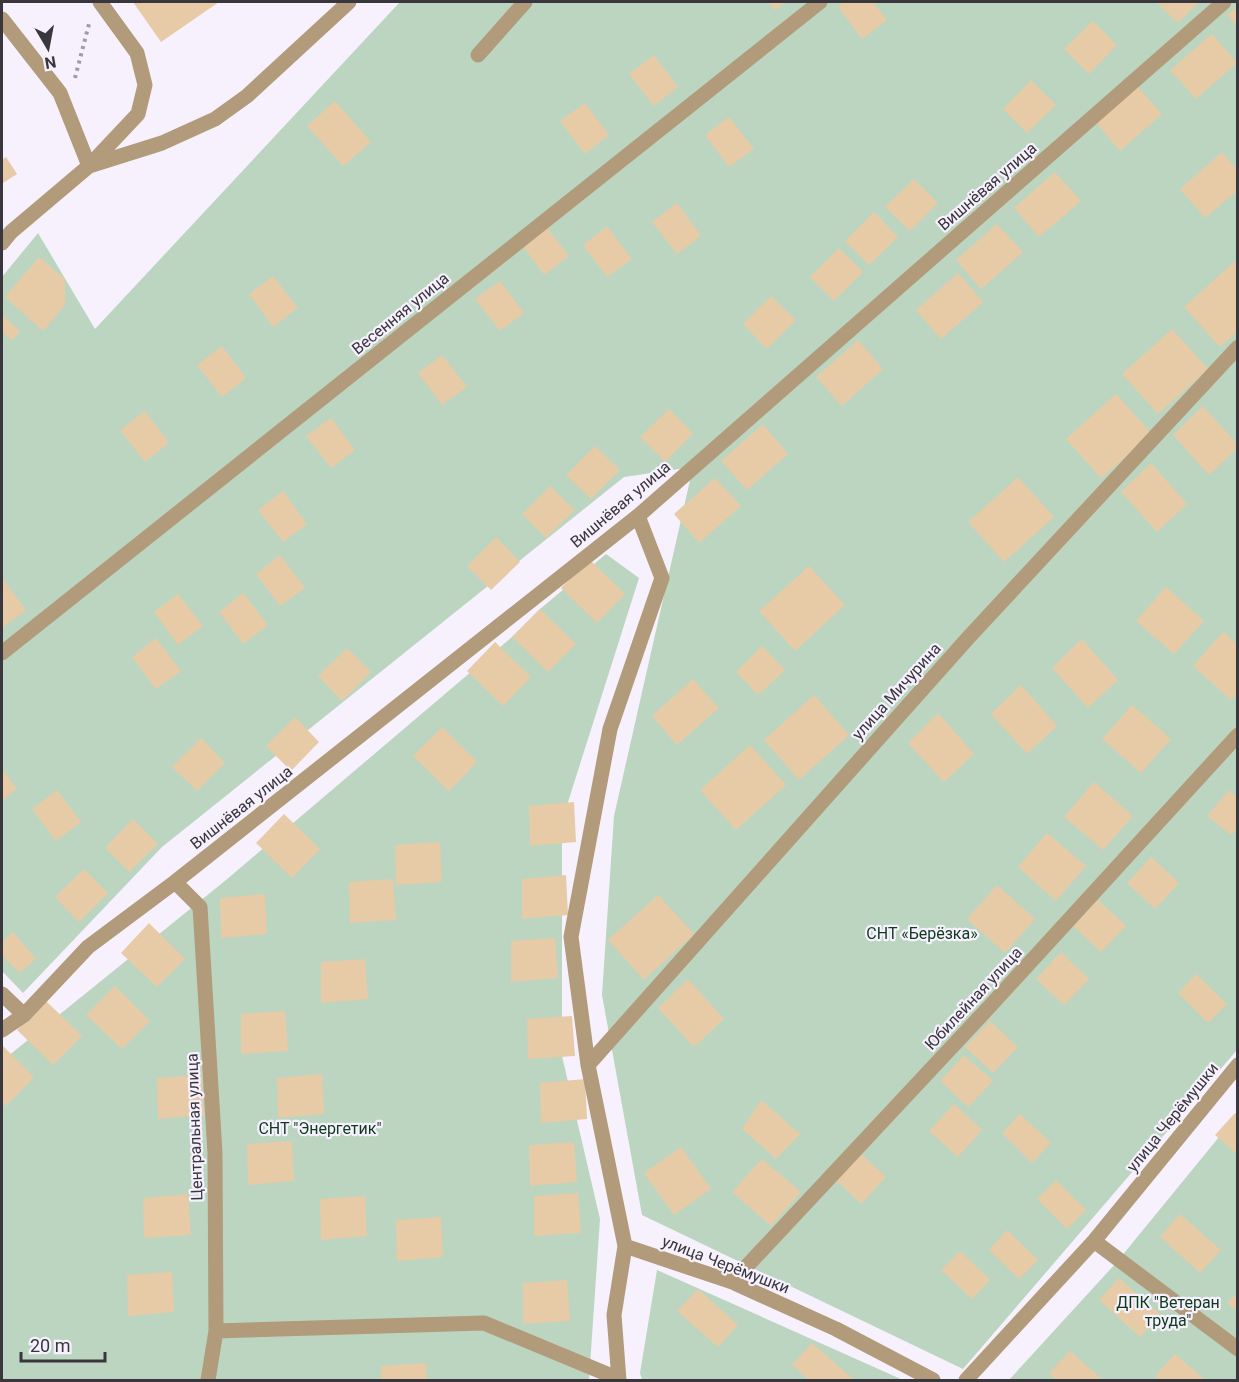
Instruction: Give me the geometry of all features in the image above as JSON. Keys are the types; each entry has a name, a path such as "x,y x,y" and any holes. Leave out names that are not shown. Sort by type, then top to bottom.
{"street":[{"path":"6,238 89,166 138,114 145,85 136,53 100,2"},
{"path":"89,166 162,143 215,119 248,96 349,2"},
{"path":"478,55 525,2"},
{"name":"Весенняя улица","path":"2,653 820,2"},
{"name":"Вишнёвая улица","path":"2,1030 24,1015 88,947 175,882 638,516 1224,2"},
{"path":"2,19 60,93 89,166"},
{"name":"улица Мичурина","path":"588,1065 968,638 1238,347"},
{"path":"216,1331 484,1323 619,1380 614,1315 625,1246 588,1065 571,937 610,729 662,578 638,516"},
{"name":"Юбилейная улица","path":"732,1282 992,1005 1238,735"},
{"name":"Центральная улица","path":"175,882 200,907 215,1153 216,1331 208,1380"},
{"path":"2,994 24,1015"},
{"name":"улица Черёмушки","path":"966,1380 1094,1241 1238,1065"},
{"path":"1094,1241 1238,1349"},
{"name":"улица Черёмушки","path":"625,1246 732,1282 837,1329 933,1380"}],"path":[{"path":"67,110 89,23"}],"green space":[{"name":"СНТ «Берёзка»","path":"400,2 1237,2 1237,1050 963,1369 642,1215 602,995 614,816 693,467 624,477 162,847 23,993 2,971 2,277 38,233 95,329"},
{"name":"СНТ \"Энергетик\"","path":"606,554 639,578 562,821 562,1056 600,1219 589,1380 2,1380 2,1061 226,880"},
{"name":"ДПК \"Ветеран труда\"","path":"1237,1115 1237,1380 1009,1380 1116,1263"},
{"path":"657,1270 903,1380 642,1380 640,1373"}],"building":[{"path":"133,2 219,2 161,42"},
{"path":"768,2 786,2 775,10"},
{"path":"844,2 873,2 887,20 862,39 838,7"},
{"path":"1156,2 1199,2 1178,23"},
{"path":"1238,6 1238,27 1227,15"},
{"path":"1093,21 1117,45 1089,74 1064,49"},
{"path":"1212,34 1237,63 1196,99 1170,70"},
{"path":"654,55 678,87 654,106 629,74"},
{"path":"1031,80 1056,105 1027,133 1003,109"},
{"path":"1136,85 1162,114 1120,151 1095,122"},
{"path":"335,101 371,142 343,166 307,126"},
{"path":"585,103 609,135 585,154 560,121"},
{"path":"729,117 754,149 729,167 705,135"},
{"path":"1222,152 1238,171 1238,190 1205,218 1180,189"},
{"path":"6,157 17,174 3,183 2,160"},
{"path":"1055,172 1081,201 1039,237 1014,208"},
{"path":"914,179 938,203 910,231 885,207"},
{"path":"677,203 701,236 677,254 652,222"},
{"path":"874,212 898,237 869,265 845,241"},
{"path":"544,224 569,256 544,275 520,242"},
{"path":"997,224 1023,252 981,289 956,260"},
{"path":"607,226 632,259 607,277 583,245"},
{"path":"839,248 863,272 834,301 810,277"},
{"path":"39,257 65,279 65,305 43,331 5,297"},
{"path":"1234,262 1238,265 1238,331 1220,347 1184,307"},
{"path":"958,273 983,302 941,339 916,310"},
{"path":"273,276 298,308 273,327 249,294"},
{"path":"500,281 524,313 500,331 475,299"},
{"path":"771,296 796,320 767,349 743,324"},
{"path":"2,315 20,331 12,341 2,332"},
{"path":"1172,329 1208,369 1158,414 1122,374"},
{"path":"858,340 883,369 842,406 816,377"},
{"path":"222,346 246,378 222,397 197,365"},
{"path":"442,355 467,387 442,405 418,373"},
{"path":"1116,394 1152,434 1101,478 1066,439"},
{"path":"1203,406 1238,445 1238,448 1209,475 1173,435"},
{"path":"669,409 693,433 665,462 640,437"},
{"path":"145,411 169,443 145,462 120,430"},
{"path":"331,418 355,450 331,468 306,436"},
{"path":"763,424 788,454 747,490 721,461"},
{"path":"595,446 620,470 591,499 566,475"},
{"path":"1151,463 1187,504 1157,532 1121,492"},
{"path":"1018,477 1054,517 1004,562 968,522"},
{"path":"715,478 741,506 699,543 674,514"},
{"path":"550,486 575,510 546,538 522,514"},
{"path":"283,491 307,524 283,542 258,510"},
{"path":"496,537 520,562 491,590 467,566"},
{"path":"280,555 305,588 280,606 256,574"},
{"path":"589,559 625,594 597,623 561,588"},
{"path":"809,566 845,605 795,651 759,611"},
{"path":"2,578 26,610 2,628"},
{"path":"1166,587 1204,621 1174,654 1136,621"},
{"path":"243,593 268,625 243,644 219,612"},
{"path":"178,594 203,626 178,645 154,612"},
{"path":"540,609 576,644 548,672 512,637"},
{"path":"1223,632 1238,645 1238,693 1231,700 1193,666"},
{"path":"156,638 181,671 156,689 132,657"},
{"path":"1082,639 1118,680 1088,708 1052,668"},
{"path":"495,642 531,677 503,706 467,671"},
{"path":"762,646 785,670 758,695 736,672"},
{"path":"347,648 371,672 342,701 318,676"},
{"path":"693,679 719,708 677,745 652,716"},
{"path":"1021,685 1057,726 1027,754 991,714"},
{"path":"814,695 849,735 799,780 764,740"},
{"path":"1132,705 1171,739 1141,773 1102,739"},
{"path":"938,713 974,754 944,782 908,743"},
{"path":"295,717 319,742 291,771 266,746"},
{"path":"442,727 477,762 449,791 413,756"},
{"path":"201,738 225,763 197,791 172,767"},
{"path":"750,745 786,785 736,830 700,790"},
{"path":"2,769 17,789 2,801"},
{"path":"1094,782 1133,816 1103,850 1064,817"},
{"path":"57,790 81,822 56,841 32,809"},
{"path":"1229,790 1238,798 1238,827 1231,835 1207,816"},
{"path":"574,802 576,842 530,846 529,806"},
{"path":"284,814 320,849 292,878 256,843"},
{"path":"133,819 158,844 129,872 105,848"},
{"path":"1047,833 1086,866 1056,901 1018,867"},
{"path":"440,842 442,882 396,885 395,845"},
{"path":"1151,857 1179,883 1155,909 1127,883"},
{"path":"84,869 108,893 79,922 55,897"},
{"path":"566,875 568,915 522,919 522,879"},
{"path":"393,879 396,920 350,923 349,882"},
{"path":"997,885 1035,919 1005,953 967,919"},
{"path":"265,894 267,934 221,938 220,898"},
{"path":"658,895 694,934 644,980 608,940"},
{"path":"1098,900 1126,926 1101,952 1073,926"},
{"path":"149,923 185,959 157,987 121,953"},
{"path":"13,932 36,959 19,973 2,955 2,942"},
{"path":"555,938 558,978 511,982 511,941"},
{"path":"1061,952 1089,979 1064,1005 1036,979"},
{"path":"365,959 368,999 321,1003 321,962"},
{"path":"1196,974 1227,1004 1208,1023 1178,993"},
{"path":"688,979 724,1019 694,1047 658,1008"},
{"path":"115,986 150,1021 122,1049 86,1015"},
{"path":"46,1001 82,1036 53,1065 17,1030"},
{"path":"285,1011 288,1051 241,1054 241,1014"},
{"path":"572,1016 575,1056 528,1059 527,1019"},
{"path":"990,1021 1018,1047 993,1073 965,1047"},
{"path":"2,1045 34,1077 6,1106 2,1102"},
{"path":"964,1055 993,1081 968,1107 940,1081"},
{"path":"322,1074 324,1114 278,1118 277,1078"},
{"path":"201,1075 204,1115 158,1119 157,1078"},
{"path":"585,1079 587,1119 541,1123 540,1083"},
{"path":"761,1100 800,1134 776,1159 742,1129"},
{"path":"954,1104 982,1130 958,1157 929,1131"},
{"path":"1235,1113 1238,1115 1238,1155 1215,1135"},
{"path":"1020,1114 1051,1143 1032,1163 1002,1133"},
{"path":"292,1141 294,1181 248,1185 247,1144"},
{"path":"574,1142 577,1182 530,1186 529,1145"},
{"path":"681,1147 711,1189 674,1215 644,1173"},
{"path":"858,1151 886,1177 861,1204 833,1177"},
{"path":"762,1159 801,1192 771,1226 732,1192"},
{"path":"1056,1180 1086,1210 1067,1229 1037,1199"},
{"path":"578,1193 581,1233 534,1236 534,1196"},
{"path":"188,1194 191,1235 144,1238 143,1198"},
{"path":"365,1196 367,1236 321,1240 320,1199"},
{"path":"1180,1214 1221,1250 1200,1273 1160,1237"},
{"path":"441,1217 443,1257 397,1261 396,1220"},
{"path":"1007,1230 1038,1260 1019,1279 989,1250"},
{"path":"960,1251 990,1280 972,1299 941,1270"},
{"path":"172,1272 174,1312 128,1316 127,1275"},
{"path":"1119,1278 1160,1314 1140,1337 1099,1300"},
{"path":"567,1280 570,1321 523,1324 523,1283"},
{"path":"698,1289 738,1325 718,1347 677,1311"},
{"path":"1238,1292 1238,1312 1227,1303"},
{"path":"812,1343 853,1379 809,1380 792,1365"},
{"path":"1070,1351 1103,1380 1057,1380 1049,1373"},
{"path":"1175,1354 1205,1380 1159,1380 1155,1376"},
{"path":"426,1363 427,1380 381,1380 381,1366"}]}
